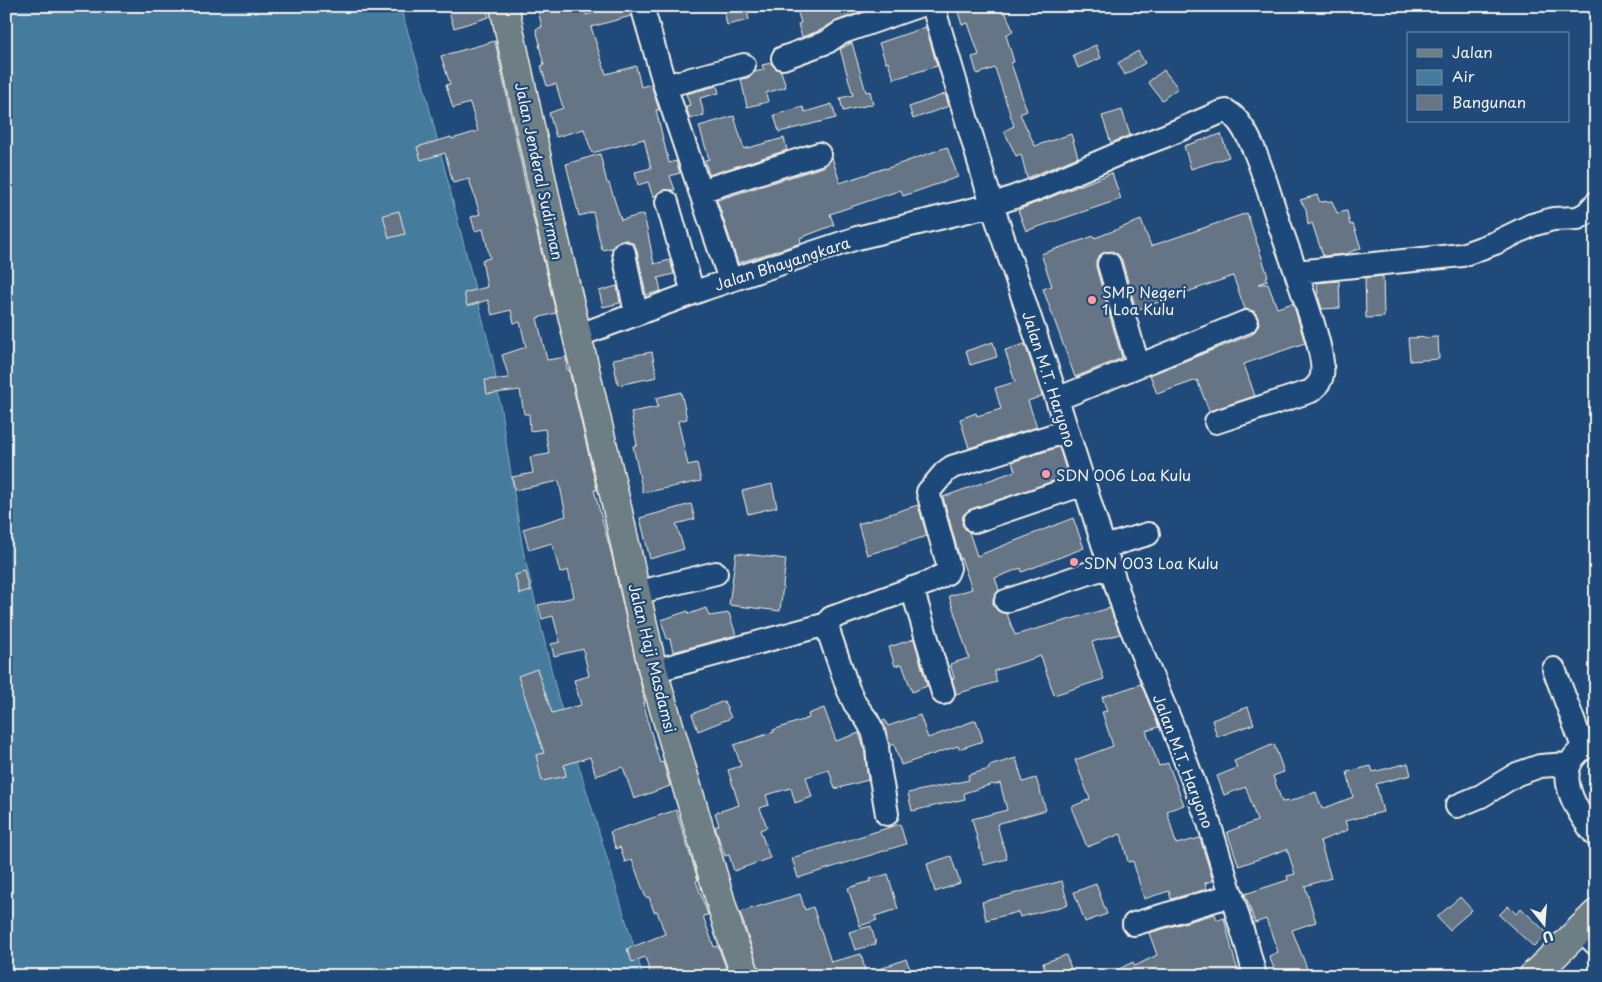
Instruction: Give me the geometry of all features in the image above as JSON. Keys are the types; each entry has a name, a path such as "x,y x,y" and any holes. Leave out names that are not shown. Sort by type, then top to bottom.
{"main road":[{"name":"Jalan Jenderal Sudirman","path":"504,6 576,336"},
{"name":"Jalan Haji Masdamsi","path":"576,336 653,671 729,930 746,976"},
{"path":"1533,976 1591,929"}],"street":[{"path":"642,6 665,86 730,280"},
{"path":"783,58 827,42 840,33 932,7"},
{"name":"Jalan M.T. Haryono","path":"932,7 992,205 1057,399 1124,613 1172,725 1209,823 1255,976"},
{"path":"665,86 744,65"},
{"name":"Jalan Bhayangkara","path":"576,336 730,280 858,238 992,205 1039,188 1226,111 1239,122 1256,155 1296,272"},
{"path":"700,191 819,154"},
{"path":"667,202 693,293"},
{"path":"1216,422 1311,391 1319,382 1322,376 1322,365 1314,330 1296,272 1462,255 1494,243 1532,225 1553,220 1578,218 1587,213 1596,203"},
{"path":"624,253 636,314"},
{"path":"1109,264 1138,366"},
{"path":"1057,399 1246,322"},
{"path":"887,814 873,731 868,720 855,704 848,689 827,624 830,618 947,573 949,568 928,492 945,472 952,467 976,458 1067,431"},
{"path":"975,521 1084,484"},
{"path":"1006,601 1107,556 1148,534"},
{"path":"636,592 716,573"},
{"path":"912,588 943,693"},
{"path":"653,671 827,624"},
{"path":"1457,806 1481,796 1517,774 1540,766 1568,764 1589,744 1554,669"},
{"path":"1568,764 1570,796 1580,816 1596,836"},
{"path":"1134,924 1232,895"}],"water":[{"path":"6,6 400,6 423,83 493,360 523,550 557,694 643,976 6,976"}],"building":[{"path":"447,6 485,6 489,17 454,28"},
{"path":"551,6 584,6 586,15 619,6 629,6 631,16 591,27 606,74 636,66 641,87 651,84 659,110 656,110 669,163 676,161 680,173 670,176 675,190 663,190 653,197 648,182 638,185 635,172 651,168 644,139 592,153 584,129 556,137 549,113 563,108 556,84 547,86 541,66 544,65 536,29 542,27 538,10"},
{"path":"723,6 746,6 749,20 727,25"},
{"path":"796,6 877,6 836,21 821,30 802,37 798,24 801,23"},
{"path":"967,6 1003,6 1013,31 1006,35 1014,62 1011,63 1027,111 1020,114 1035,146 1071,134 1078,157 1027,178 1021,154 1016,156 1004,131 1014,126 995,68 977,74 972,57 979,55 968,23 962,25 957,9"},
{"path":"926,27 937,66 894,79 879,43"},
{"path":"495,41 528,196 556,313 537,318 547,360 566,357 567,370 569,370 597,490 594,490 611,552 645,703 643,703 660,763 663,762 670,786 634,799 623,767 596,776 590,757 564,765 566,776 542,781 536,755 544,753 518,676 537,669 552,713 581,705 574,680 589,676 583,649 554,656 551,644 560,642 553,616 542,619 538,605 574,597 568,570 560,573 552,543 529,550 523,529 566,516 559,481 515,490 512,477 533,473 530,457 549,454 545,429 530,431 529,414 524,414 520,390 487,394 485,380 509,378 502,355 526,347 520,322 514,323 511,310 492,315 488,300 467,306 464,293 487,287 482,260 490,258 483,229 475,231 471,217 480,214 469,179 453,183 445,153 421,160 417,147 478,131 470,103 453,108 446,85 450,84 441,56"},
{"path":"852,43 866,92 870,91 873,104 843,111 840,98 853,95 840,49"},
{"path":"1096,45 1101,58 1078,68 1073,55"},
{"path":"1138,51 1145,63 1125,75 1118,63"},
{"path":"771,63 781,71 786,87 766,93 768,102 747,107 741,79 748,78 754,72 764,70 762,65"},
{"path":"1164,70 1178,88 1162,100 1148,82"},
{"path":"717,86 719,93 700,98 704,115 690,119 686,106 690,105 686,94"},
{"path":"945,94 949,106 913,119 909,107"},
{"path":"832,104 836,118 779,132 774,115 803,107 805,112"},
{"path":"1122,110 1130,135 1111,143 1102,116"},
{"path":"734,116 744,149 784,138 787,150 709,175 705,160 709,159 699,126"},
{"path":"1221,134 1229,157 1191,169 1184,146"},
{"path":"947,147 958,177 903,196 901,190 830,214 834,225 800,238 801,243 738,263 717,200 823,167 832,157 840,183"},
{"path":"600,154 607,183 609,183 621,220 644,214 654,264 670,260 674,274 658,278 661,291 646,295 637,250 634,244 628,240 621,240 612,248 602,250 593,212 579,216 566,164"},
{"path":"1112,173 1121,199 1026,231 1018,210"},
{"path":"1317,195 1320,202 1332,201 1337,213 1347,211 1350,225 1353,224 1361,248 1345,254 1323,256 1312,223 1308,225 1306,209 1300,200"},
{"path":"399,211 405,234 389,238 383,215"},
{"path":"1247,213 1268,276 1266,277 1267,281 1258,284 1268,284 1277,308 1293,303 1305,343 1244,364 1255,396 1209,411 1197,380 1157,394 1150,375 1253,334 1259,324 1258,318 1254,311 1245,309 1233,276 1136,310 1122,260 1118,254 1112,251 1100,255 1096,260 1096,267 1122,358 1075,377 1043,289 1052,286 1041,254 1094,236 1095,238 1141,220 1151,246"},
{"path":"1383,276 1384,317 1366,318 1365,278"},
{"path":"1339,281 1340,308 1322,309 1317,283"},
{"path":"617,286 620,303 603,307 599,291"},
{"path":"1438,337 1439,359 1410,361 1408,338"},
{"path":"993,342 997,357 970,365 966,351"},
{"path":"1025,344 1042,396 1028,401 1037,427 969,448 960,419 976,413 977,416 1001,409 995,388 1015,382 1005,350"},
{"path":"652,352 657,377 618,385 613,359"},
{"path":"681,392 687,419 678,421 688,465 697,463 701,481 643,493 633,446 637,445 631,412 658,407 656,398"},
{"path":"1059,447 1068,476 971,509 963,515 962,525 969,532 977,556 1073,518 1084,548 1022,572 1021,568 995,578 999,590 993,598 993,605 998,611 1007,614 1015,635 1110,608 1120,634 1092,642 1104,679 1054,695 1041,656 994,671 997,682 956,694 950,664 969,658 949,596 972,589 960,559 943,497 1015,471 1012,462"},
{"path":"772,484 777,507 748,514 742,491"},
{"path":"691,504 695,519 676,524 684,549 650,559 640,518"},
{"path":"918,505 927,536 867,555 858,524"},
{"path":"736,553 786,559 780,611 729,605"},
{"path":"526,572 531,591 520,594 515,575"},
{"path":"706,608 709,616 729,613 736,635 673,652 670,639 667,639 661,620 688,611 689,614"},
{"path":"914,639 927,686 912,692 902,664 895,666 889,647"},
{"path":"1141,684 1159,727 1146,731 1159,766 1168,763 1184,805 1167,811 1176,844 1200,838 1213,881 1205,883 1207,889 1171,899 1169,891 1144,899 1133,861 1128,862 1121,834 1087,847 1071,807 1090,799 1075,760 1113,746 1102,712 1107,711 1102,697"},
{"path":"724,701 731,718 698,731 692,714"},
{"path":"1248,707 1254,724 1217,737 1212,720"},
{"path":"824,708 836,741 859,733 864,748 868,780 835,789 829,770 806,777 812,797 795,803 791,788 766,795 769,805 760,808 767,827 760,830 770,858 734,871 729,855 725,856 715,827 719,825 715,813 739,805 728,770 741,766 734,745 809,718 808,714"},
{"path":"920,715 928,738 976,720 983,741 959,749 958,746 901,765 894,744 890,746 882,721 885,720 888,726"},
{"path":"1274,744 1284,772 1273,776 1282,802 1288,802 1316,792 1322,809 1353,797 1347,772 1371,766 1373,772 1408,763 1411,775 1376,784 1383,812 1345,821 1348,830 1320,841 1331,878 1305,886 1316,922 1292,930 1310,976 1277,976 1269,956 1278,952 1266,919 1255,923 1245,894 1288,880 1287,876 1295,874 1287,849 1239,866 1227,832 1257,821 1246,787 1224,795 1217,776 1237,768 1234,761"},
{"path":"1016,758 1023,782 1036,778 1046,810 997,824 1007,859 984,865 972,819 1007,810 1000,783 964,793 965,799 912,811 908,793 969,780 968,775"},
{"path":"676,810 698,880 696,881 708,915 703,916 714,947 718,946 729,976 651,976 645,957 632,962 627,949 665,934 657,911 654,912 649,897 646,898 632,860 625,862 620,847 616,849 610,832"},
{"path":"900,824 906,844 798,878 792,858"},
{"path":"951,856 960,883 935,892 927,864"},
{"path":"888,874 898,909 875,916 877,920 860,926 848,888"},
{"path":"1062,881 1068,905 1020,917 1018,912 986,920 982,902"},
{"path":"1096,884 1107,914 1085,922 1074,892"},
{"path":"800,894 805,910 813,907 831,962 861,954 866,974 906,959 911,971 897,976 761,976 740,912"},
{"path":"1460,897 1472,910 1449,930 1437,917"},
{"path":"1508,906 1516,914 1521,908 1547,933 1534,947 1499,915"},
{"path":"1215,914 1217,920 1224,918 1235,962 1241,976 1105,976 1133,962 1135,966 1157,955 1149,933"},
{"path":"871,926 876,944 855,950 849,932"},
{"path":"1066,955 1073,973 1065,976 1047,976 1043,963"}],"place":[{"name":"SMP Negeri 1 Loa Kulu","path":"1092,300"},
{"name":"SDN 006 Loa Kulu","path":"1046,474"},
{"name":"SDN 003 Loa Kulu","path":"1074,562"}]}
